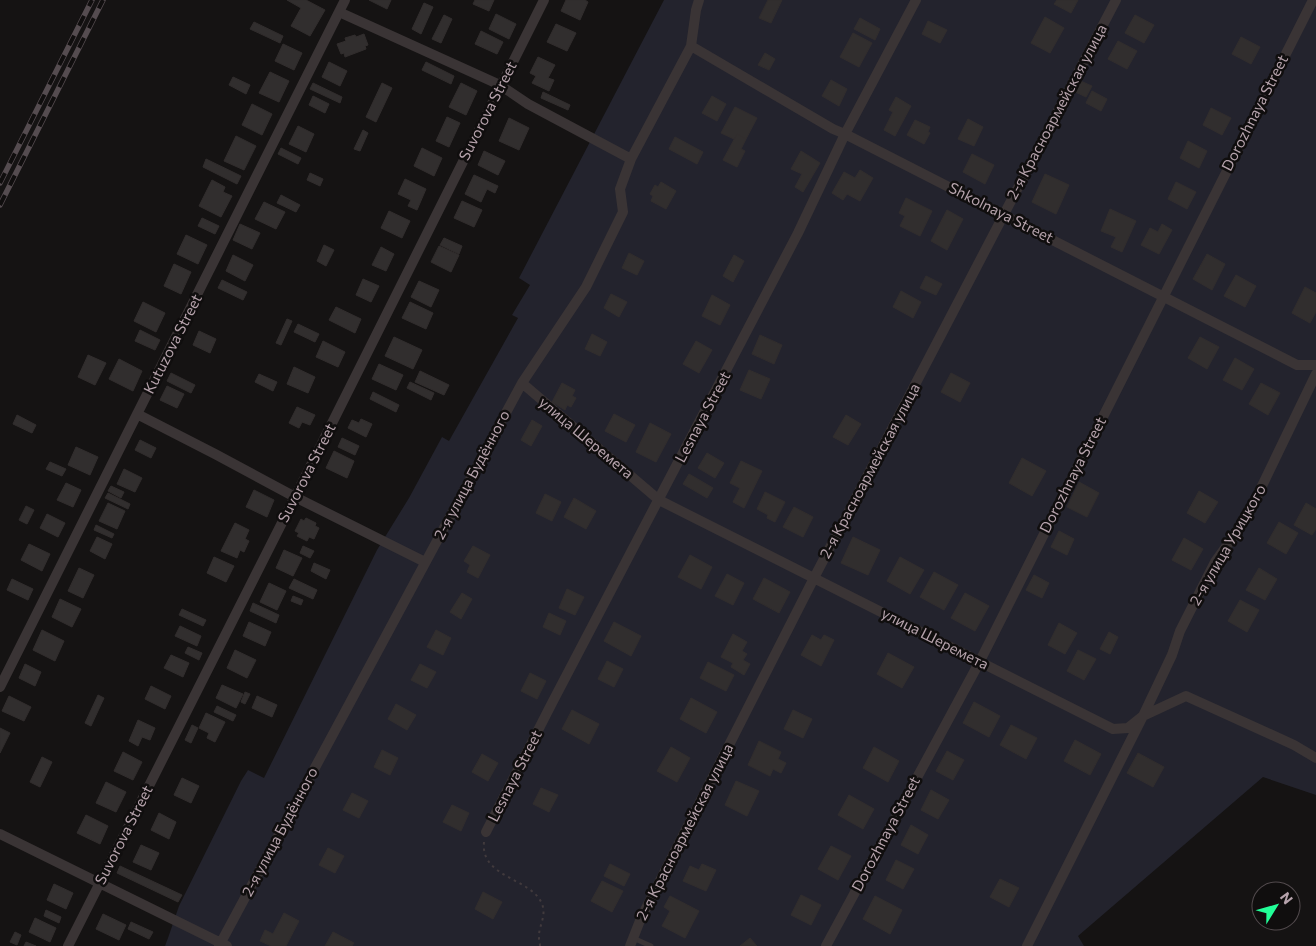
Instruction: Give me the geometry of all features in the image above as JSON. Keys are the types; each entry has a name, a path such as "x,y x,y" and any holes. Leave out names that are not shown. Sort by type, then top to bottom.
{"street":[{"name":"Kutuzova Street","path":"0,687 345,0"},
{"name":"Suvorova Street","path":"68,946 544,0"},
{"name":"2-я улица Будённого","path":"222,945 522,383 586,288 623,212 620,189 631,159 691,46 699,0"},
{"name":"Lesnaya Street","path":"486,832 798,233 845,134 916,0"},
{"name":"2-я Красноармейская улица","path":"632,942 641,918 814,578 1116,0"},
{"name":"Dorozhnaya Street","path":"826,946 980,661 1313,0"},
{"path":"339,12 500,86 528,104 631,159"},
{"name":"Shkolnaya Street","path":"691,46 833,129 1297,364 1316,365"},
{"name":"2-я улица Урицкого","path":"1143,716 1172,655 1180,631 1215,562 1246,519 1316,374"},
{"name":"улица Шеремета","path":"522,383 659,500 1113,729 1128,728 1143,716 1186,696 1294,745 1316,758"},
{"path":"138,414 295,497 425,562"},
{"path":"1027,946 1143,716"},
{"path":"0,834 100,882 222,945"}],"lane":[{"path":"632,942 650,946"}],"path":[{"path":"486,832 484,846 491,866 535,894 542,903 544,912 539,937 540,946"}],"shaded area":[{"path":"664,0 1316,0 1316,795 1263,777 1078,936 1084,946 165,946 179,906 241,781 248,770 264,778 377,550 409,498 442,437 449,441 518,318 512,315 530,285 519,278"}],"building":[{"path":"287,0 306,0 325,10 310,36 291,26 301,8"},
{"path":"369,0 391,0 387,9"},
{"path":"475,0 494,0 489,11 473,4"},
{"path":"566,0 585,0 588,2 580,20 561,11"},
{"path":"768,0 782,0 771,23 759,18"},
{"path":"1057,0 1078,0 1071,13 1054,4"},
{"path":"424,3 433,7 421,34 412,29"},
{"path":"496,14 516,24 509,39 489,29"},
{"path":"444,15 452,19 441,43 432,39"},
{"path":"1135,15 1154,25 1144,43 1125,33"},
{"path":"1045,17 1064,28 1050,53 1031,43"},
{"path":"860,18 880,29 875,40 854,29"},
{"path":"928,21 947,30 940,43 922,34"},
{"path":"254,22 283,36 280,43 250,29"},
{"path":"556,24 576,33 567,51 547,42"},
{"path":"481,31 503,42 497,54 475,44"},
{"path":"853,33 872,43 859,67 840,57"},
{"path":"364,34 368,45 365,46 366,49 345,57 344,53 341,54 337,44 346,41 345,38"},
{"path":"1241,37 1260,47 1251,64 1232,54"},
{"path":"1118,41 1137,51 1127,69 1108,59"},
{"path":"283,44 302,53 294,70 275,61"},
{"path":"765,53 775,59 769,70 758,65"},
{"path":"538,57 555,65 548,78 554,80 549,91 532,83 536,76 530,73"},
{"path":"329,62 347,71 340,86 322,77"},
{"path":"426,62 454,76 451,84 422,70"},
{"path":"270,72 289,81 279,102 259,93"},
{"path":"233,77 250,85 246,94 229,85"},
{"path":"1076,79 1092,86 1086,97 1071,90"},
{"path":"831,80 847,89 839,106 822,96"},
{"path":"313,83 342,97 340,103 310,89"},
{"path":"382,83 392,88 376,122 366,117"},
{"path":"461,83 477,91 466,115 449,107"},
{"path":"1092,91 1107,99 1101,111 1086,103"},
{"path":"543,92 570,105 568,110 541,98"},
{"path":"313,96 329,104 325,113 309,105"},
{"path":"712,96 726,104 717,121 702,113"},
{"path":"896,97 911,106 895,136 884,130 893,112 889,110"},
{"path":"252,104 272,114 262,135 242,125"},
{"path":"735,107 757,118 746,139 737,134 734,139 721,133"},
{"path":"1211,108 1231,118 1222,135 1203,125"},
{"path":"447,117 460,123 449,147 436,141"},
{"path":"509,118 529,128 519,150 499,141"},
{"path":"968,119 983,127 974,146 958,139"},
{"path":"915,120 930,127 928,132 930,133 924,144 907,135"},
{"path":"298,126 314,134 306,152 289,144"},
{"path":"363,130 368,133 360,151 354,149"},
{"path":"737,134 746,139 741,149 745,151 737,167 723,160"},
{"path":"236,136 256,146 244,170 224,161"},
{"path":"675,137 703,152 697,164 669,149"},
{"path":"1188,141 1207,151 1199,168 1180,158"},
{"path":"281,148 301,158 298,164 278,154"},
{"path":"422,148 442,158 434,176 414,166"},
{"path":"484,151 505,161 498,175 478,165"},
{"path":"801,151 820,163 803,192 795,187 802,174 791,169"},
{"path":"972,154 994,165 985,184 963,172"},
{"path":"206,159 241,176 237,184 203,167"},
{"path":"860,170 873,178 860,201 847,194 843,200 832,193 844,172 855,178"},
{"path":"310,173 323,179 320,186 307,180"},
{"path":"1045,174 1069,185 1056,214 1032,202"},
{"path":"474,175 498,186 495,193 487,189 481,202 465,194"},
{"path":"405,179 426,189 417,210 408,206 411,200 398,194"},
{"path":"212,180 225,187 223,192 232,196 221,217 199,206"},
{"path":"661,182 676,191 666,209 651,201 653,196 650,194 655,185 658,187"},
{"path":"1176,182 1196,192 1187,209 1168,199"},
{"path":"281,195 300,205 296,212 277,203"},
{"path":"906,198 932,211 920,236 900,226 905,216 899,213"},
{"path":"462,201 482,210 474,227 454,218"},
{"path":"264,202 285,212 276,229 255,219"},
{"path":"1110,209 1136,221 1122,252 1111,247 1116,237 1101,231"},
{"path":"947,210 963,219 947,250 931,241"},
{"path":"389,211 410,221 402,238 381,228"},
{"path":"202,218 219,226 215,234 198,226"},
{"path":"240,224 260,233 252,249 233,240"},
{"path":"1162,224 1172,230 1159,254 1141,245 1150,228 1158,232"},
{"path":"186,235 207,245 198,264 177,254"},
{"path":"444,238 462,246 459,254 440,245"},
{"path":"324,245 334,250 326,266 317,261"},
{"path":"439,246 459,255 451,272 431,262"},
{"path":"381,247 394,254 386,271 372,265"},
{"path":"629,253 644,261 637,275 622,268"},
{"path":"1207,254 1225,264 1212,290 1193,279"},
{"path":"233,255 253,265 245,281 226,271"},
{"path":"734,255 744,261 733,282 723,276"},
{"path":"174,264 191,272 181,294 164,286"},
{"path":"1236,275 1256,286 1245,307 1224,296"},
{"path":"926,276 942,284 936,295 920,288"},
{"path":"363,279 379,286 371,302 356,295"},
{"path":"222,280 247,292 243,300 218,288"},
{"path":"419,281 439,290 431,307 411,297"},
{"path":"1305,287 1316,293 1316,312 1310,323 1292,313"},
{"path":"901,291 921,302 913,318 893,307"},
{"path":"611,294 627,302 619,317 604,308"},
{"path":"712,295 730,305 720,325 702,316"},
{"path":"143,302 165,313 156,332 134,321"},
{"path":"410,302 433,313 426,329 402,318"},
{"path":"336,307 361,319 355,333 329,320"},
{"path":"287,319 292,321 281,345 276,343"},
{"path":"298,324 319,334 315,342 294,332"},
{"path":"140,330 160,340 155,350 135,341"},
{"path":"199,331 216,339 210,353 193,345"},
{"path":"592,334 607,342 600,356 585,349"},
{"path":"760,335 782,345 774,364 752,354"},
{"path":"394,337 422,350 413,369 385,356"},
{"path":"1200,337 1219,347 1207,369 1188,358"},
{"path":"323,341 345,352 338,367 316,357"},
{"path":"696,341 712,350 699,373 683,364"},
{"path":"88,355 106,363 95,385 78,377"},
{"path":"1235,358 1254,369 1242,390 1223,380"},
{"path":"119,359 142,371 133,391 109,379"},
{"path":"379,364 403,375 396,390 372,379"},
{"path":"294,367 315,377 308,393 287,384"},
{"path":"749,370 770,379 761,399 740,390"},
{"path":"420,371 449,385 444,395 415,382"},
{"path":"171,373 195,385 191,393 167,381"},
{"path":"951,373 970,383 960,402 941,392"},
{"path":"259,374 277,382 273,391 255,382"},
{"path":"410,382 434,393 431,400 407,388"},
{"path":"562,383 575,390 572,396 576,398 571,407 567,405 565,410 552,402"},
{"path":"1261,383 1280,393 1268,415 1249,404"},
{"path":"167,386 184,394 177,408 160,400"},
{"path":"373,392 399,405 396,412 370,399"},
{"path":"297,407 315,415 310,425 302,422 299,428 289,423"},
{"path":"614,414 635,425 626,442 605,431"},
{"path":"17,415 36,425 32,433 13,424"},
{"path":"846,415 861,424 848,445 833,437"},
{"path":"361,419 372,424 366,437 348,428 352,420 359,423"},
{"path":"532,420 542,426 531,446 521,440"},
{"path":"650,423 671,434 656,462 636,452"},
{"path":"342,438 359,446 355,455 338,447"},
{"path":"140,440 156,448 151,458 135,450"},
{"path":"76,447 98,457 90,475 68,465"},
{"path":"334,451 354,461 347,478 326,468"},
{"path":"707,453 724,463 715,478 698,468"},
{"path":"1022,458 1046,471 1032,496 1009,483"},
{"path":"741,461 762,471 744,508 733,502 740,488 730,483"},
{"path":"50,462 66,469 62,476 46,469"},
{"path":"124,469 142,478 135,492 117,484"},
{"path":"689,474 713,488 707,498 683,484"},
{"path":"1079,482 1099,493 1087,517 1067,507"},
{"path":"66,483 81,490 73,507 57,500"},
{"path":"111,486 124,492 121,498 108,491"},
{"path":"254,490 274,500 267,517 246,507"},
{"path":"1199,491 1218,502 1205,523 1187,513"},
{"path":"765,492 785,502 775,522 767,518 768,515 757,509"},
{"path":"108,493 130,504 128,509 105,498"},
{"path":"545,494 561,502 552,521 536,513"},
{"path":"574,498 596,511 586,529 564,517"},
{"path":"108,503 125,511 117,529 99,521"},
{"path":"1306,503 1316,509 1316,529 1312,535 1294,525"},
{"path":"26,506 34,510 27,524 19,520"},
{"path":"794,507 813,517 803,537 783,527"},
{"path":"47,514 65,523 58,537 40,528"},
{"path":"306,518 316,523 315,526 319,528 314,539 309,537 307,541 297,536 299,533 295,531 301,519 304,521"},
{"path":"1279,522 1298,533 1286,554 1267,543"},
{"path":"235,523 249,530 245,539 249,541 244,552 240,550 237,558 221,551"},
{"path":"96,525 114,534 112,538 94,530"},
{"path":"1059,531 1074,539 1067,555 1051,547"},
{"path":"97,537 112,544 105,559 90,551"},
{"path":"853,537 880,550 868,575 841,563"},
{"path":"1184,538 1203,549 1191,570 1172,560"},
{"path":"29,544 50,554 42,571 21,560"},
{"path":"303,546 314,551 310,558 300,553"},
{"path":"473,546 490,555 478,578 467,572 470,565 464,561"},
{"path":"284,550 302,558 293,576 276,568"},
{"path":"690,555 712,567 701,589 678,577"},
{"path":"214,557 234,566 226,582 207,573"},
{"path":"900,557 924,570 910,594 887,581"},
{"path":"314,563 330,570 326,579 311,571"},
{"path":"79,568 94,575 83,598 68,591"},
{"path":"1259,568 1277,579 1265,600 1246,590"},
{"path":"934,572 958,585 944,610 920,597"},
{"path":"727,574 744,583 733,605 715,596"},
{"path":"1034,575 1049,583 1042,598 1026,590"},
{"path":"764,578 790,592 779,613 753,599"},
{"path":"12,579 33,589 28,600 7,590"},
{"path":"294,579 317,590 313,599 289,588"},
{"path":"269,583 286,591 277,610 260,602"},
{"path":"567,589 584,597 575,615 559,608"},
{"path":"462,593 472,599 461,619 450,612"},
{"path":"965,593 989,606 975,631 951,618"},
{"path":"293,596 303,600 301,605 291,601"},
{"path":"60,599 81,609 72,627 52,617"},
{"path":"1240,600 1259,610 1247,632 1228,621"},
{"path":"253,603 279,615 276,623 250,611"},
{"path":"182,609 206,620 203,626 179,615"},
{"path":"549,613 566,621 560,635 543,627"},
{"path":"249,622 271,632 265,646 243,636"},
{"path":"614,622 641,636 631,656 604,641"},
{"path":"1059,623 1077,633 1065,654 1048,645"},
{"path":"180,626 201,636 197,646 175,636"},
{"path":"42,630 64,641 55,661 33,650"},
{"path":"436,630 451,638 443,655 427,647"},
{"path":"1109,632 1118,637 1110,654 1100,649"},
{"path":"733,634 747,642 742,651 747,654 743,660 750,664 744,675 731,667 733,663 721,657"},
{"path":"812,635 821,640 824,635 834,640 821,666 801,655"},
{"path":"188,647 202,653 199,660 185,653"},
{"path":"235,650 256,660 247,678 227,668"},
{"path":"1078,650 1096,659 1084,680 1067,671"},
{"path":"888,653 914,667 902,688 877,674"},
{"path":"171,655 189,663 183,677 164,668"},
{"path":"607,661 623,669 614,687 598,679"},
{"path":"708,662 734,675 726,691 700,678"},
{"path":"25,664 41,672 35,686 19,678"},
{"path":"420,664 436,672 427,688 411,680"},
{"path":"530,673 546,681 537,699 521,691"},
{"path":"222,685 243,694 236,708 216,698"},
{"path":"151,686 171,696 165,709 145,699"},
{"path":"245,692 250,694 245,704 241,702"},
{"path":"98,695 104,698 91,726 85,723"},
{"path":"9,696 31,707 24,721 2,711"},
{"path":"257,696 277,705 272,717 252,708"},
{"path":"691,698 717,712 706,733 680,719"},
{"path":"974,702 1000,716 989,737 963,723"},
{"path":"396,704 416,715 407,730 388,719"},
{"path":"217,706 236,715 233,721 214,712"},
{"path":"572,710 599,724 589,744 562,729"},
{"path":"793,710 812,719 803,738 784,729"},
{"path":"206,713 225,722 215,742 207,738 209,733 199,728"},
{"path":"138,720 155,728 150,740 142,737 138,746 129,741"},
{"path":"192,725 198,728 191,743 185,740"},
{"path":"1011,725 1037,738 1026,759 1000,745"},
{"path":"0,728 10,733 0,753"},
{"path":"1075,740 1101,754 1090,775 1064,761"},
{"path":"759,741 781,752 778,759 786,763 781,773 773,769 770,776 748,765"},
{"path":"671,747 690,758 677,782 657,771"},
{"path":"874,747 899,761 888,782 863,768"},
{"path":"382,750 398,758 390,775 374,767"},
{"path":"947,751 964,760 953,780 936,771"},
{"path":"123,752 142,762 133,780 114,771"},
{"path":"1138,753 1164,767 1153,787 1127,773"},
{"path":"482,754 498,763 488,781 472,772"},
{"path":"42,757 52,762 40,787 30,782"},
{"path":"182,778 199,786 191,803 174,795"},
{"path":"736,781 759,791 747,816 725,805"},
{"path":"106,782 126,792 116,812 96,803"},
{"path":"541,788 558,795 549,812 533,804"},
{"path":"931,790 949,800 938,819 921,810"},
{"path":"352,793 368,801 359,818 343,810"},
{"path":"849,795 874,809 863,829 838,815"},
{"path":"452,805 469,813 461,831 443,822"},
{"path":"159,813 176,822 169,839 151,830"},
{"path":"86,815 108,826 100,844 77,833"},
{"path":"911,825 928,835 918,854 901,845"},
{"path":"141,845 159,853 151,870 133,862"},
{"path":"831,846 851,856 838,880 818,869"},
{"path":"328,848 344,856 335,873 319,865"},
{"path":"896,860 914,869 903,889 886,880"},
{"path":"610,864 630,874 624,886 604,876"},
{"path":"702,864 716,870 706,891 683,881 690,866 699,870"},
{"path":"120,866 182,895 178,902 117,873"},
{"path":"1000,879 1019,888 1009,907 990,897"},
{"path":"602,881 623,891 612,912 591,901"},
{"path":"54,884 73,893 66,909 47,900"},
{"path":"483,892 502,902 493,919 475,909"},
{"path":"801,895 821,905 811,925 791,915"},
{"path":"670,896 699,911 685,938 662,926 670,911 664,907"},
{"path":"875,896 902,910 890,934 863,919"},
{"path":"46,910 61,917 59,923 44,916"},
{"path":"284,913 299,921 286,946 271,946 260,941 265,930 273,934"},
{"path":"103,914 126,925 119,940 96,929"},
{"path":"35,918 56,928 50,942 29,932"},
{"path":"131,922 153,932 149,939 128,929"},
{"path":"15,932 21,935 17,945 10,942"},
{"path":"333,932 354,943 352,946 325,946"},
{"path":"750,938 757,946 740,946"},
{"path":"26,942 36,946 24,946"}],"railway":[{"path":"0,183 92,0"},
{"path":"0,205 103,0"}]}
